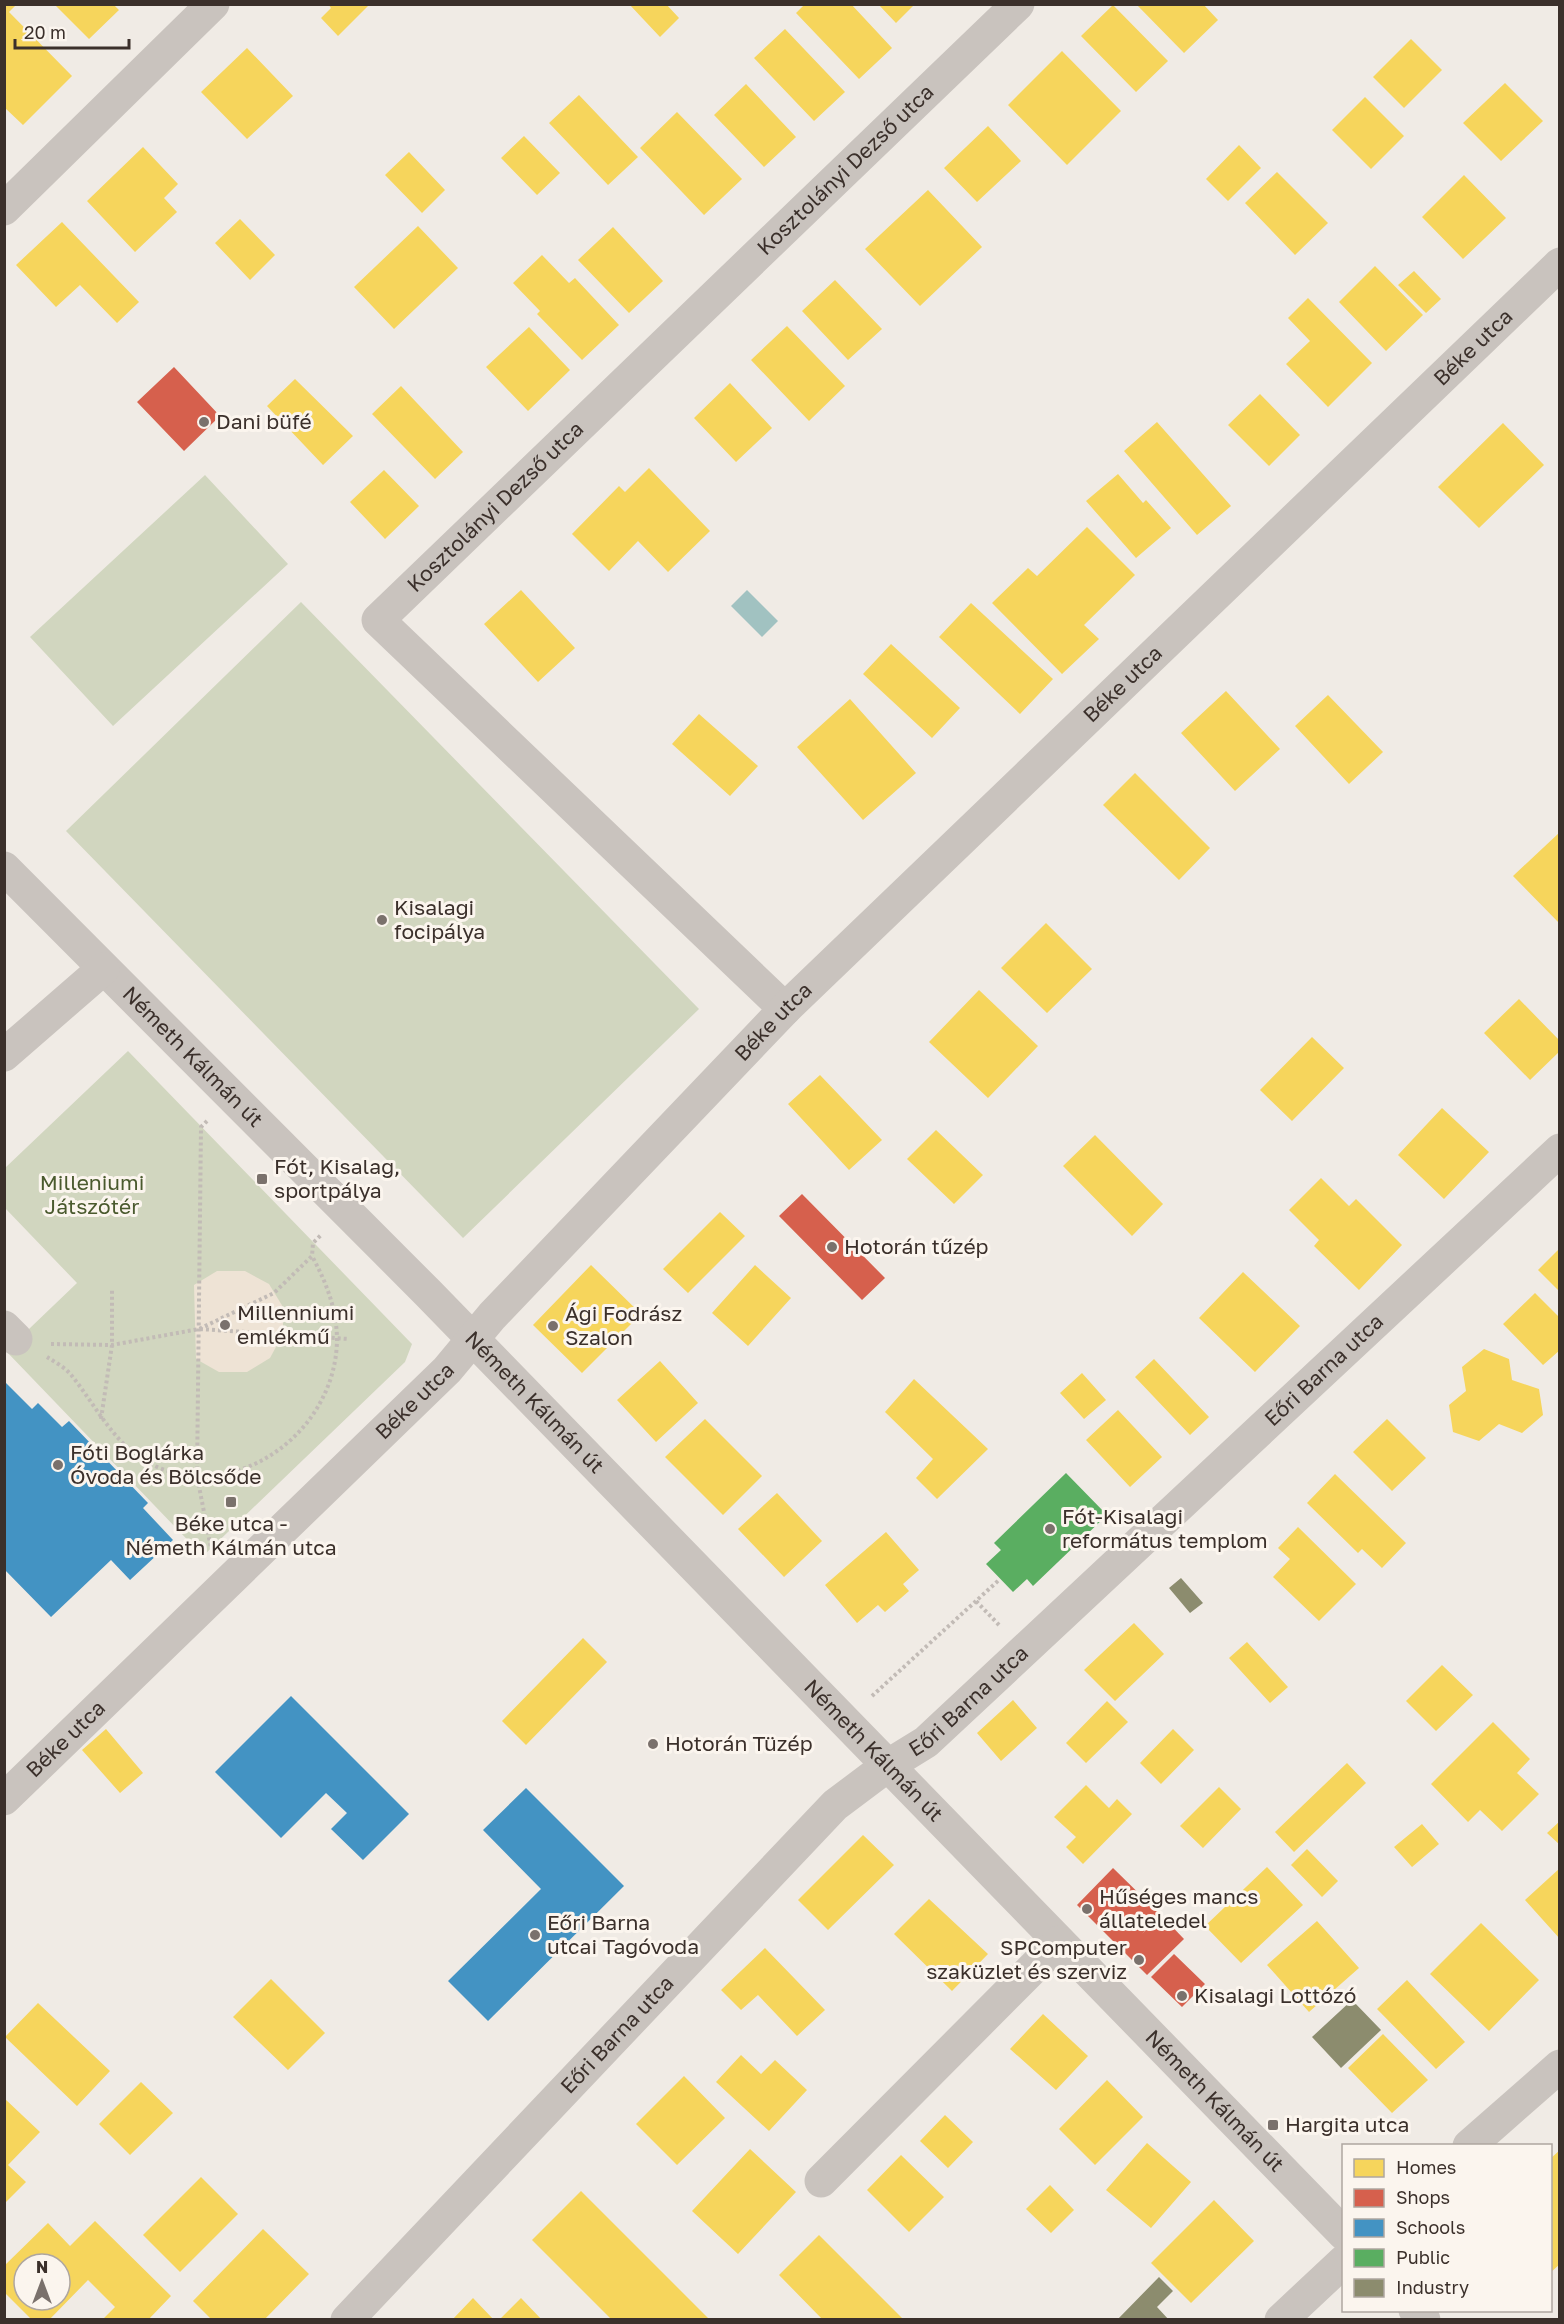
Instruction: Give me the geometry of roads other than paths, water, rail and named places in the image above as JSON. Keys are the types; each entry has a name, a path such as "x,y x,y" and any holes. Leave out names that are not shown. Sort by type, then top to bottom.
{"street":[{"path":"4,209 213,4"},
{"name":"Kosztolányi Dezső utca","path":"785,1009 378,620 1018,4"},
{"name":"Béke utca","path":"4,1799 447,1370 473,1339 785,1009 1560,264"},
{"name":"Németh Kálmán út","path":"4,868 102,969 473,1339 1342,2232"},
{"path":"4,1055 102,969"},
{"name":"Eőri Barna utca","path":"347,2319 835,1805 887,1766 926,1742 1560,1150"},
{"path":"820,2181 1059,1942"},
{"path":"1470,2144 1560,2066"},
{"path":"1281,2319 1342,2263"}],"water":[{"path":"747,590 778,621 762,637 731,606"}],"place":[{"name":"Dani büfé","path":"204,422"},
{"name":"Kisalagi focipálya","path":"382,920"},
{"name":"Fót, Kisalag, sportpálya","path":"262,1179"},
{"name":"Hotorán tűzép","path":"832,1247"},
{"name":"Millenniumi emlékmű","path":"225,1325"},
{"name":"Ági Fodrász Szalon","path":"553,1326"},
{"name":"Fóti Boglárka Óvoda és Bölcsőde","path":"58,1465"},
{"name":"Béke utca - Németh Kálmán utca","path":"231,1502"},
{"name":"Fót-Kisalagi református templom","path":"1050,1529"},
{"name":"Hotorán Tüzép","path":"653,1744"},
{"name":"Hűséges mancs állateledel","path":"1087,1909"},
{"name":"Eőri Barna utcai Tagóvoda","path":"535,1935"},
{"name":"SPComputer szaküzlet és szerviz","path":"1139,1960"},
{"name":"Kisalagi Lottózó","path":"1182,1996"},
{"name":"Hargita utca","path":"1273,2125"}],"park label":[{"name":"Milleniumi Játszótér","path":"92,1195"}]}
